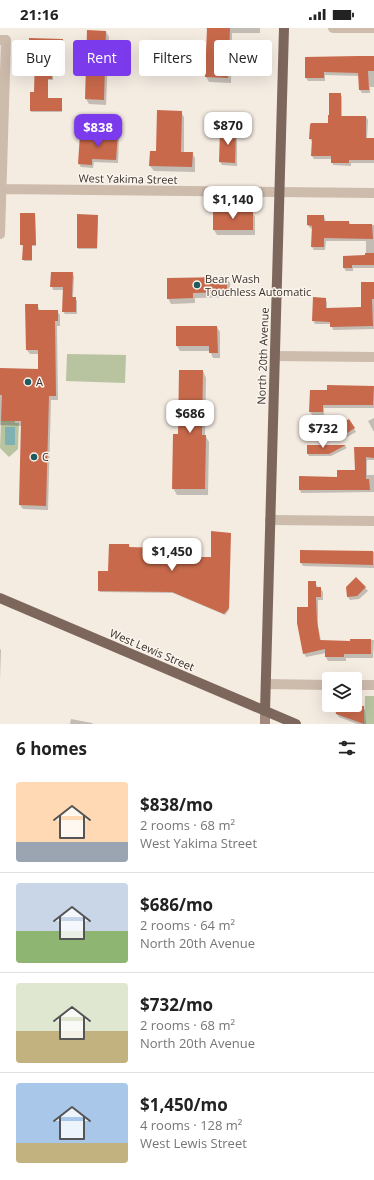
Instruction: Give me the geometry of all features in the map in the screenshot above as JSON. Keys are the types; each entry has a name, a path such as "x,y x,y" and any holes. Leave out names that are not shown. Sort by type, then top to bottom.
{"main road":[{"name":"North 20th Avenue","path":"265,711 284,28"},
{"name":"West Lewis Street","path":"0,598 296,724"},
{"path":"265,711 265,724"}],"street":[{"path":"333,28 374,28"},
{"path":"0,234 3,40"},
{"name":"West Yakima Street","path":"1,189 374,193"},
{"path":"275,356 374,357"},
{"path":"270,520 374,521"},
{"path":"266,684 322,685"},
{"path":"362,685 374,685"}],"green space":[{"path":"67,354 126,355 125,383 66,381"},
{"path":"1,421 15,421 15,423 19,423 18,449 9,457 0,448"},
{"path":"365,696 374,696 374,724 364,724"}],"water":[{"path":"5,427 15,427 15,445 5,445"}],"building":[{"path":"207,28 230,28 230,40 214,40 214,76 228,76 228,78 205,77"},
{"path":"87,30 106,31 106,40 87,40"},
{"path":"29,38 63,39 63,40 29,40"},
{"path":"374,56 374,71 368,71 369,90 359,90 358,73 324,72 324,78 305,78 305,57"},
{"path":"34,76 52,76 52,79 48,79 48,98 62,98 62,111 30,111 30,92 34,92"},
{"path":"86,76 105,76 104,100 85,99"},
{"path":"329,93 341,93 341,116 366,116 366,138 374,138 374,160 349,160 349,163 331,163 331,156 311,156 312,139 309,139 310,125 311,123 328,123"},
{"path":"157,110 182,111 181,152 193,152 192,167 149,166 150,151 156,151"},
{"path":"220,130 236,130 235,163 219,162"},
{"path":"108,132 118,132 116,160 92,159 92,165 78,164 80,134 107,136"},
{"path":"213,211 253,211 253,230 213,230"},
{"path":"20,213 35,213 36,245 32,245 32,260 22,260 23,245 20,245"},
{"path":"77,214 98,215 97,248 77,248"},
{"path":"307,215 324,215 324,221 349,221 349,224 372,224 373,239 324,238 324,247 311,247 312,226 307,225"},
{"path":"365,253 374,253 374,265 352,265 352,268 343,268 343,256 365,255"},
{"path":"51,272 73,272 72,297 76,297 76,312 62,312 63,287 50,287"},
{"name":"Bear Wash Touchless Automatic","path":"227,277 227,292 193,293 193,298 167,299 167,278"},
{"path":"361,282 374,282 374,299 372,299 373,326 330,327 330,322 312,321 313,297 326,298 326,308 361,307"},
{"path":"25,304 38,304 38,310 58,310 58,321 55,321 56,396 49,396 46,506 19,505 21,421 1,421 2,395 0,395 0,368 38,369 38,350 26,350"},
{"path":"176,326 217,326 218,353 209,353 209,346 176,346"},
{"path":"179,370 203,370 202,435 206,435 205,489 172,489 173,434 178,434"},
{"path":"327,385 374,386 373,405 323,405 323,412 309,412 310,390 327,390"},
{"path":"349,419 355,428 344,435 338,425"},
{"path":"307,445 346,445 329,454 307,454"},
{"path":"354,447 374,447 374,458 366,457 366,479 369,479 370,490 299,490 299,476 337,477 337,470 355,470"},
{"path":"211,531 231,533 229,608 224,614 172,592 98,591 98,571 108,571 109,544 129,544 129,547 161,548 161,542 172,542 171,549 174,549 174,559 195,560 195,557 211,557"},
{"path":"300,550 373,551 373,565 300,563"},
{"path":"356,577 366,587 357,596 347,597 346,587"},
{"path":"308,581 316,581 316,587 321,587 321,597 316,597 317,621 320,640 350,641 350,639 371,639 371,654 344,654 344,657 325,657 325,649 303,654 297,623 297,607 308,607"},
{"path":"362,706 364,706 364,724 336,714 336,712 362,712"}],"place":[{"name":"Bear Wash Touchless Automatic","path":"197,285"},
{"name":"A","path":"28,382"},
{"name":"C","path":"34,457"}]}
